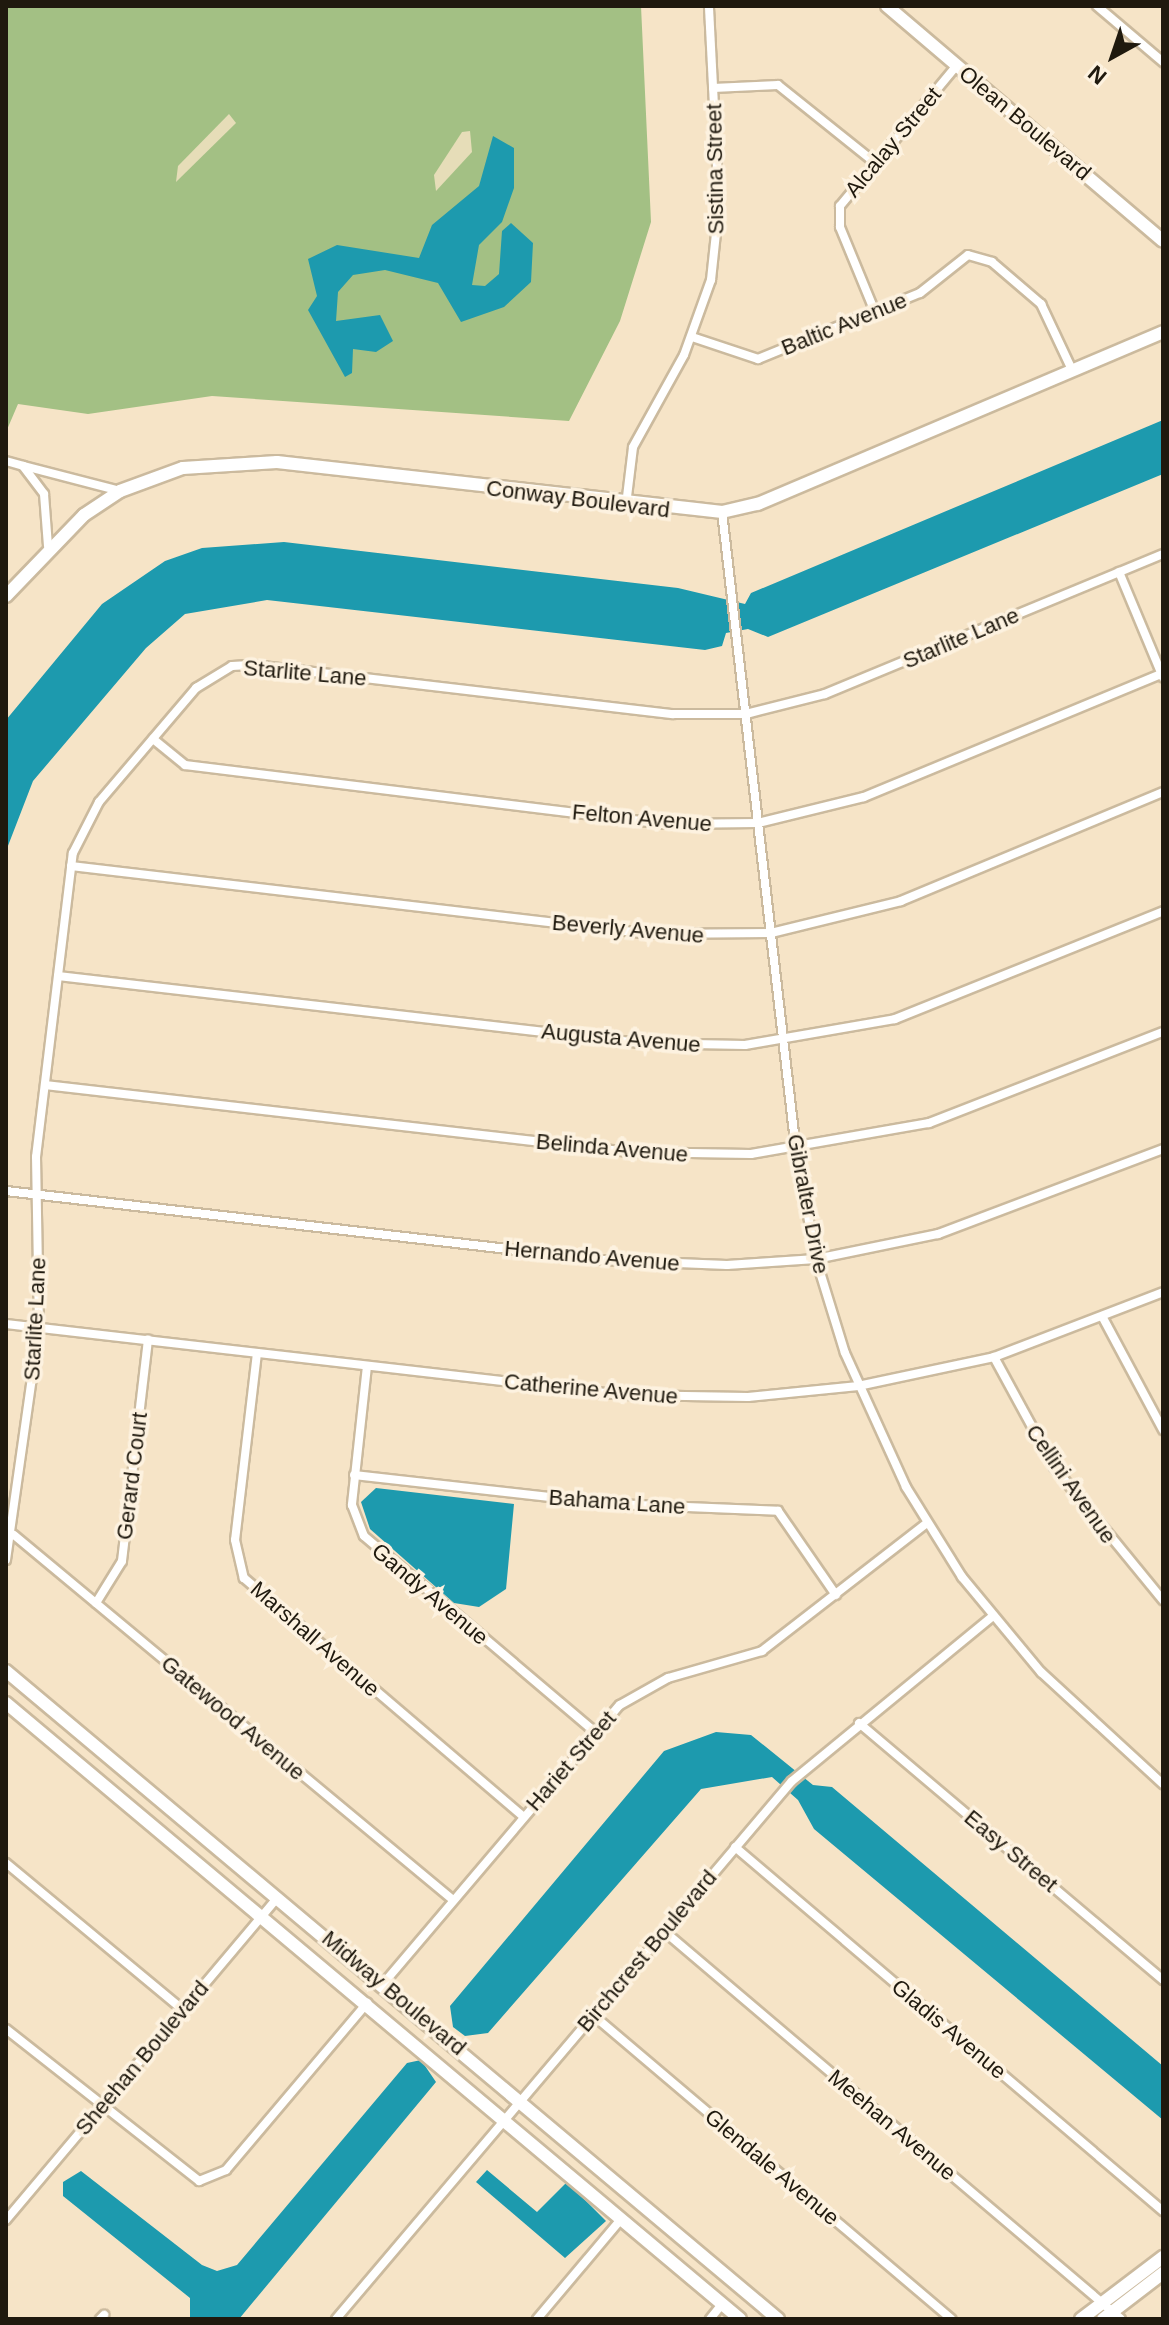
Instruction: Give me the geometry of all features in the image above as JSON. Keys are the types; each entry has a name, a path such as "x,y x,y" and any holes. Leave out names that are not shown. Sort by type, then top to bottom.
{"street":[{"name":"Sistina Street","path":"626,505 633,447 692,337 718,228 709,6"},
{"name":"Olean Boulevard","path":"887,6 1163,241"},
{"path":"1097,6 1163,62"},
{"name":"Alcalay Street","path":"875,312 838,217 874,162 957,65"},
{"path":"713,88 778,85 874,162"},
{"name":"Baltic Avenue","path":"692,337 758,359 920,293 956,259 981,256 1041,304 1072,370"},
{"name":"Conway Boulevard","path":"6,596 48,546 120,491 183,468 253,460 626,505 722,512 758,504 1163,332"},
{"path":"6,461 120,491"},
{"path":"23,466 48,505 48,546"},
{"name":"Gibralter Drive","path":"722,512 796,1151 816,1259 858,1386 926,1524 992,1617 1070,1702 1163,1784"},
{"name":"Starlite Lane","path":"6,1560 14,1535 39,1328 35,1194 71,866 90,815 153,739 213,674 243,666 673,714 746,714 825,694 1163,554"},
{"path":"1119,572 1163,674"},
{"name":"Felton Avenue","path":"153,739 185,765 663,824 758,823 864,797 1163,674"},
{"name":"Beverly Avenue","path":"71,866 651,934 771,933 901,901 1163,792"},
{"name":"Augusta Avenue","path":"58,976 640,1043 783,1042 928,1008 1163,911"},
{"name":"Belinda Avenue","path":"45,1085 629,1152 796,1151 942,1119 1163,1032"},
{"name":"Hernando Avenue","path":"6,1191 634,1263 816,1259 983,1221 1163,1149"},
{"name":"Catherine Avenue","path":"6,1324 659,1397 858,1386 994,1357 1103,1318 1163,1292"},
{"path":"1103,1318 1163,1430"},
{"name":"Gerard Court","path":"96,1603 122,1561 148,1340"},
{"name":"Marshall Avenue","path":"257,1353 235,1540 244,1578 523,1816"},
{"name":"Cellini Avenue","path":"994,1357 1054,1467 1163,1600"},
{"name":"Gandy Avenue","path":"367,1366 352,1505 369,1543 594,1731"},
{"path":"1153,1416 1163,1412"},
{"name":"Bahama Lane","path":"354,1475 614,1504 778,1511 836,1595"},
{"name":"Hariet Street","path":"383,1984 594,1731 653,1684 762,1651 926,1524"},
{"name":"Gatewood Avenue","path":"14,1535 453,1900"},
{"name":"Birchcrest Boulevard","path":"336,2319 778,1797 808,1765 992,1617"},
{"name":"Midway Boulevard","path":"6,1671 521,2099 778,2319"},
{"name":"Midway Boulevard","path":"6,1703 505,2118 740,2319"},
{"name":"Easy Street","path":"859,1723 1163,1980"},
{"name":"Gladis Avenue","path":"735,1847 1163,2211"},
{"path":"6,1863 183,2010"},
{"name":"Sheehan Boulevard","path":"6,2218 278,1896"},
{"name":"Meehan Avenue","path":"664,1931 1101,2302 1112,2316"},
{"path":"6,2029 184,2176 214,2178 367,2003"},
{"name":"Glendale Avenue","path":"593,2015 952,2319"},
{"path":"537,2319 622,2218"},
{"path":"1081,2319 1163,2257"},
{"path":"1112,2316 1163,2273"},
{"path":"710,2319 722,2304"}],"green space":[{"path":"6,6 641,6 651,222 620,321 569,421 212,396 88,414 18,404 6,432"}],"sand":[{"path":"229,114 236,123 176,182 178,166"},
{"path":"470,131 472,152 436,191 434,175 462,132"}],"water":[{"path":"493,136 514,148 514,188 502,222 479,245 472,285 485,286 499,274 502,231 511,223 533,243 531,282 504,307 461,322 438,283 385,270 353,275 338,292 336,321 380,315 393,341 376,352 353,349 352,373 345,377 308,310 317,296 308,259 337,245 419,258 432,225 479,186"},
{"path":"1163,420 1163,474 768,637 748,629 726,633 722,646 705,650 267,600 185,614 146,648 33,781 6,851 6,720 102,604 165,561 202,548 284,542 678,588 745,604 751,593"},
{"path":"376,1488 514,1504 506,1589 479,1607 454,1603 370,1529 361,1502"},
{"path":"716,1732 751,1735 813,1785 832,1787 1163,2066 1163,2120 814,1829 798,1800 772,1777 701,1789 488,2033 465,2036 453,2027 450,2006 664,1751"},
{"path":"421,2060 436,2082 239,2319 190,2319 190,2298 63,2196 63,2182 81,2171 202,2265 217,2271 237,2265 407,2063"},
{"path":"487,2170 537,2212 567,2182 606,2221 565,2258 476,2182"}]}
